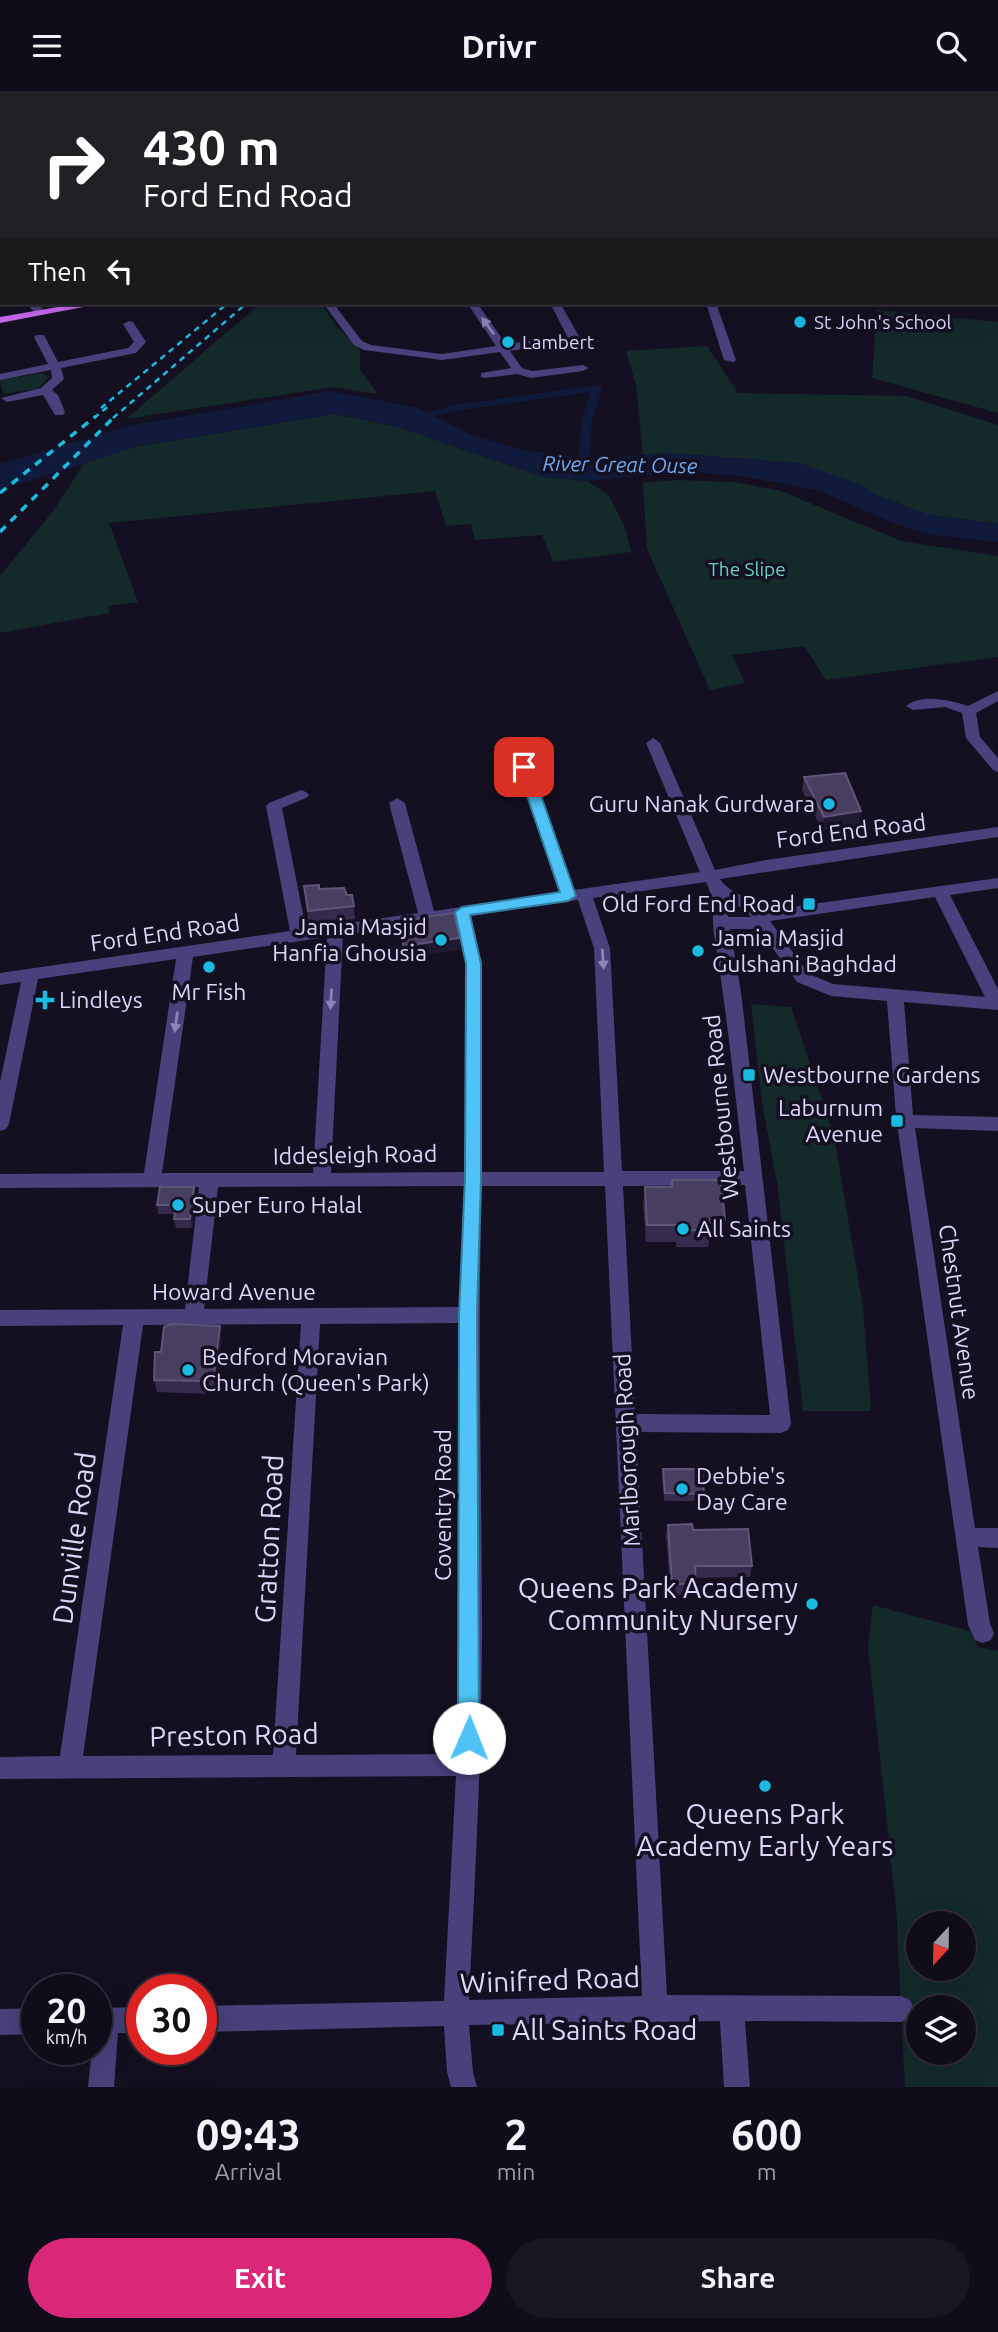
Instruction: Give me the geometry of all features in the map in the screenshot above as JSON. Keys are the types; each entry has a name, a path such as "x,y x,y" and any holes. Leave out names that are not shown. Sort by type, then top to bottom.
{"main road":[{"path":"0,320 36,307 68,305"}],"street":[{"path":"330,305 358,343 368,348 442,357 574,338 556,305"},
{"path":"473,305 518,370"},
{"path":"711,305 730,360"},
{"path":"0,377 132,351 140,342 128,324"},
{"path":"7,398 45,391 58,379 56,367 40,337"},
{"path":"485,375 518,370 531,375 583,368"},
{"path":"45,391 52,395 59,412"},
{"path":"913,706 946,703 969,711 998,695"},
{"path":"969,711 973,738 998,767"},
{"path":"653,743 714,883 716,911 722,923 761,920 998,883"},
{"name":"Marlborough Road","path":"524,767 576,895 602,948 655,2008"},
{"path":"299,935 274,806 301,795"},
{"path":"397,803 427,916"},
{"name":"Ford End Road","path":"0,979 186,954 576,895 714,883 766,865 894,849 998,832"},
{"path":"714,883 750,905 808,983 831,990 997,1004"},
{"path":"942,893 997,1004"},
{"name":"Coventry Road","path":"456,2014 468,1765 471,1631 468,1314 473,1178 474,964 462,912"},
{"name":"Westbourne Road","path":"625,1423 781,1424 734,1003 722,923"},
{"path":"322,1178 335,931"},
{"path":"152,1182 186,954"},
{"path":"0,1123 32,975"},
{"name":"Chestnut Avenue","path":"895,996 895,1031 906,1121 979,1625 983,1633"},
{"path":"906,1121 998,1124"},
{"name":"Iddesleigh Road","path":"0,1181 752,1178"},
{"path":"194,1316 209,1182"},
{"name":"Howard Avenue","path":"0,1318 468,1314"},
{"name":"Dunville Road","path":"71,1767 134,1317"},
{"name":"Gratton Road","path":"284,1764 311,1317"},
{"path":"967,1537 998,1538"},
{"name":"Preston Road","path":"0,1768 284,1764 468,1765"},
{"name":"Winifred Road","path":"217,2019 655,2008 901,2009"},
{"path":"732,2010 737,2087"},
{"path":"456,2014 464,2087"},
{"path":"0,2022 21,2021"},
{"path":"101,2065 101,2087"}],"green space":[{"path":"259,305 322,305 337,327 360,350 360,370 378,394 333,387 126,419"},
{"path":"877,310 998,322 998,413 872,378"},
{"path":"707,346 738,393 906,396 998,425 998,524 926,514 877,495 862,485 798,463 670,453 643,455 636,385 626,351"},
{"path":"42,373 48,378 37,389 3,394 0,380"},
{"path":"335,414 395,426 543,477 588,481 609,496 625,527 631,552 553,562 542,535 475,540 471,524 446,526 435,491 109,523 138,602 108,606 109,613 0,633 0,576 54,510 85,462 139,446"},
{"name":"The Slipe","path":"676,480 734,482 781,491 901,541 998,556 998,657 826,680 804,646 732,655 745,683 710,690 647,549 643,483"},
{"path":"751,1004 791,1007 834,1136 863,1307 871,1411 803,1411 778,1188 762,1102"},
{"path":"873,1605 970,1631 978,1647 998,1651 998,2087 905,2087 896,1907 868,1646"}],"water":[{"name":"River Great Ouse","path":"331,391 418,408 472,435 522,450 590,459 670,453 798,463 862,485 877,495 926,514 998,524 998,542 934,535 896,524 820,491 743,476 677,471 588,481 543,477 395,426 335,414 139,446 0,490 0,464 133,425"}],"building":[{"path":"845,773 861,811 824,817 804,777"},
{"path":"319,885 319,889 344,888 347,895 352,895 354,906 308,911 304,886"},
{"path":"454,913 460,938 403,946 403,923 419,923 418,918"},
{"path":"672,1180 721,1180 725,1220 710,1220 711,1230 678,1230 678,1225 647,1225 645,1187 672,1187"},
{"path":"160,1187 194,1187 190,1219 174,1219 176,1205 157,1205"},
{"name":"Bedford Moravian Church (Queen's Park)","path":"171,1324 220,1326 214,1375 207,1375 206,1381 154,1380 155,1352 161,1352 164,1327"},
{"name":"Debbie's Day Care","path":"663,1469 702,1469 704,1494 665,1493"},
{"path":"692,1524 693,1530 748,1529 752,1566 695,1566 696,1584 672,1584 668,1525"}],"waterway":[{"name":"River Great Ouse","path":"416,418 454,408 597,388 587,421 583,467"}],"railway":[{"path":"101,408 226,305"},
{"path":"113,418 245,305"},
{"path":"94,418 110,405"},
{"path":"0,493 96,416"},
{"path":"0,532 113,418"}],"place":[{"name":"St John's School","path":"800,322"},
{"name":"Lambert","path":"508,342"},
{"name":"Guru Nanak Gurdwara","path":"829,804"},
{"name":"Old Ford End Road","path":"809,904"},
{"name":"Jamia Masjid Hanfia Ghousia","path":"441,940"},
{"name":"Jamia Masjid Gulshani Baghdad","path":"698,951"},
{"name":"Mr Fish","path":"209,967"},
{"name":"Lindleys","path":"45,1000"},
{"name":"Westbourne Gardens","path":"749,1075"},
{"name":"Laburnum Avenue","path":"897,1121"},
{"name":"Super Euro Halal","path":"178,1205"},
{"name":"All Saints","path":"683,1229"},
{"name":"Bedford Moravian Church (Queen's Park)","path":"188,1370"},
{"name":"Debbie's Day Care","path":"682,1489"},
{"name":"Queens Park Academy Community Nursery","path":"812,1604"},
{"name":"Queens Park Academy Early Years","path":"765,1786"},
{"name":"All Saints Road","path":"498,2030"}],"route":[{"path":"469,1738 471,1631 468,1314 473,1178 474,964 462,912 568,896 524,767"}]}
